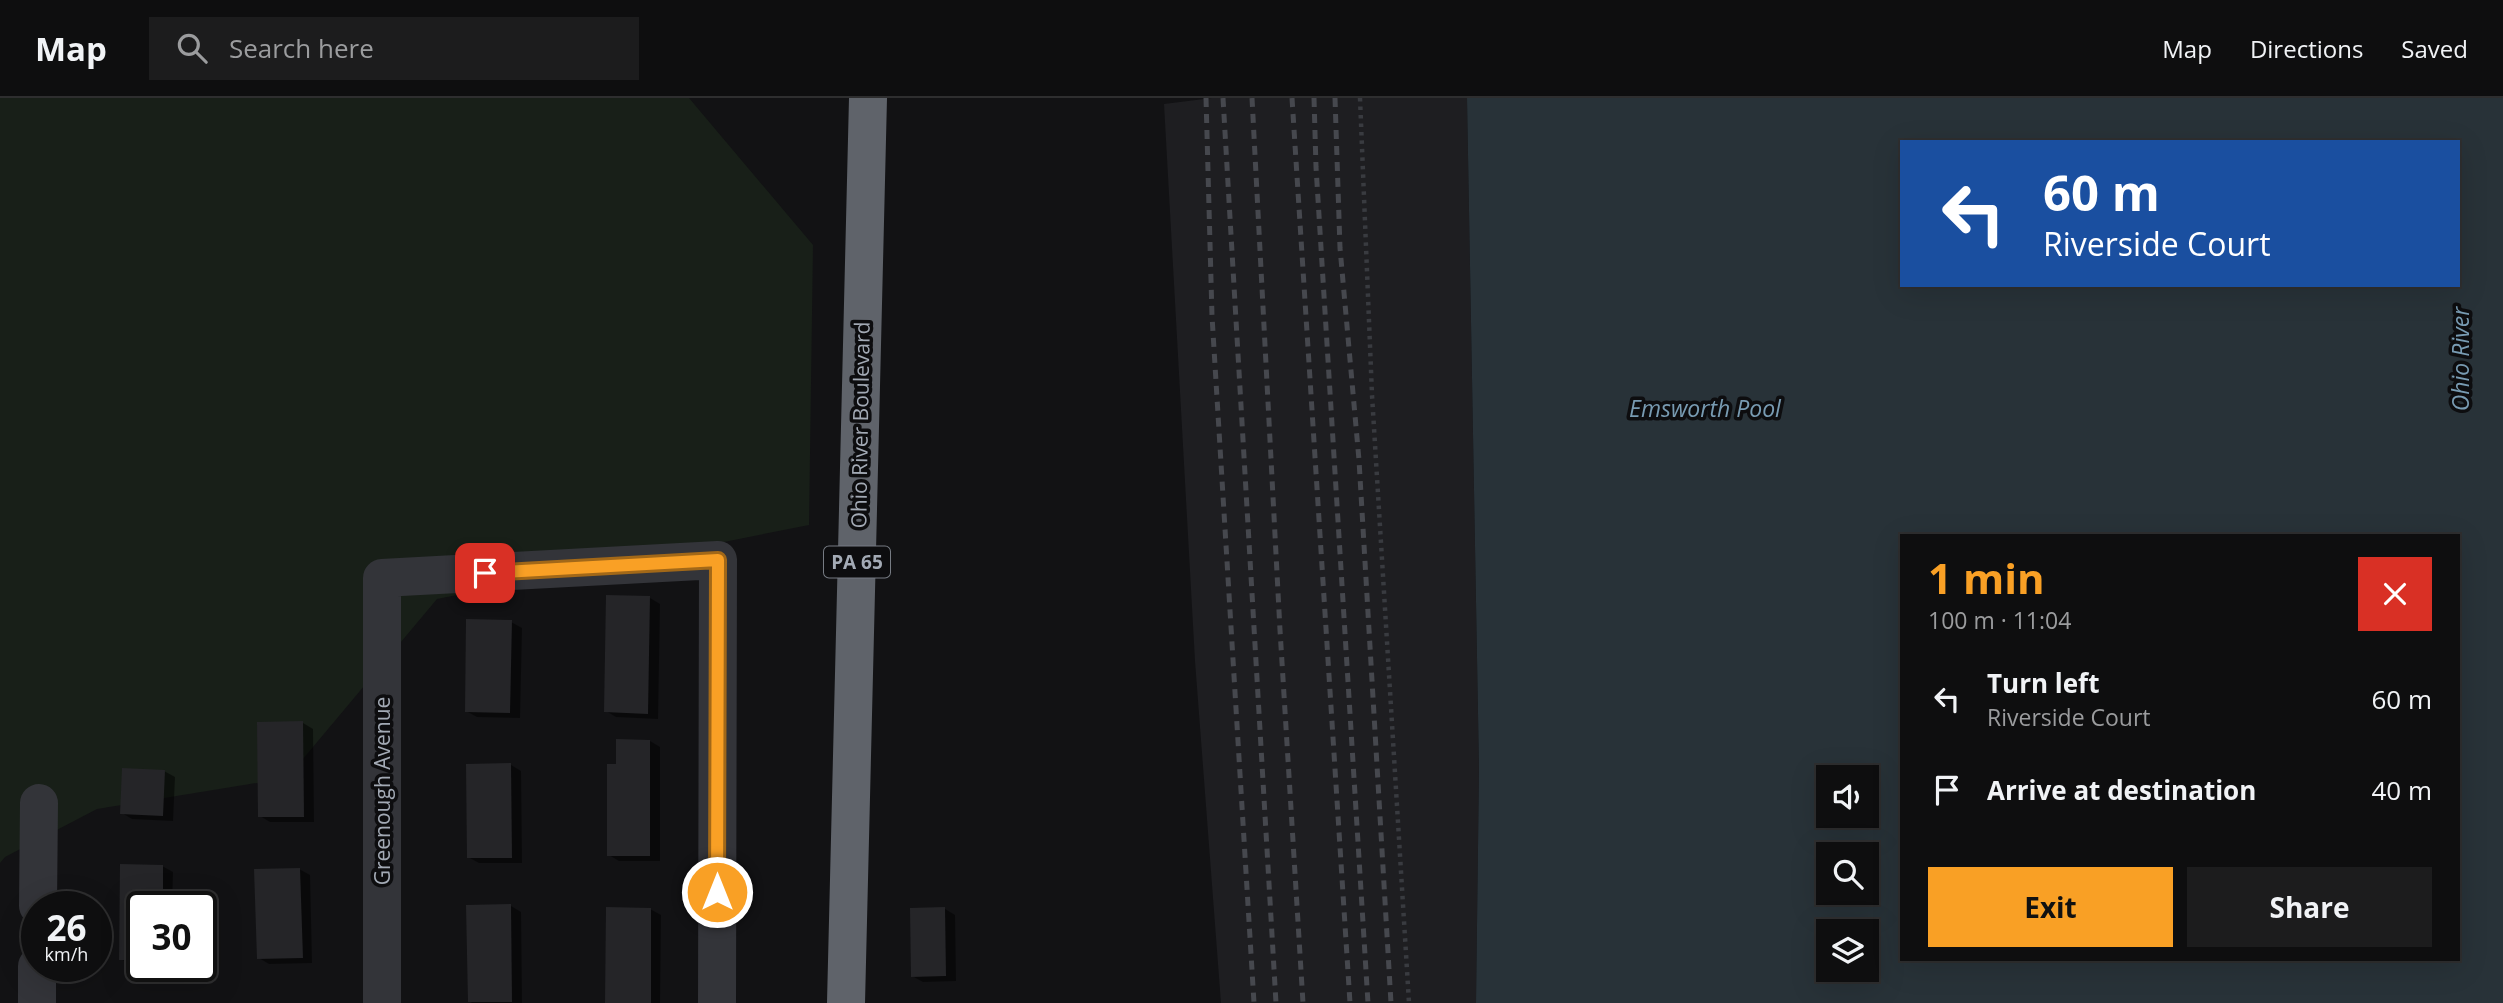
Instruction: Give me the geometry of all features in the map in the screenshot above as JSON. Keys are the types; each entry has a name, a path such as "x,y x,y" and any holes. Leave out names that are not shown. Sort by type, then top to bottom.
{"highway":[{"name":"Ohio River Boulevard","path":"846,1003 868,98"}],"street":[{"name":"Greenough Avenue","path":"382,1003 382,578 718,560 717,1003"},
{"path":"38,891 39,803"},
{"path":"37,982 37,1003"}],"path":[{"path":"1360,98 1372,396 1409,1003"}],"shaded area":[{"path":"0,98 689,98 813,245 809,525 437,599 287,778 97,809 5,857 0,863"},
{"path":"1212,98 1467,98 1479,769 1476,1003 1221,1003 1195,661 1164,104"}],"water":[{"name":"Emsworth Pool","path":"1467,98 2503,98 2503,1003 1476,1003 1479,769"}],"building":[{"path":"606,595 650,596 648,714 604,712"},
{"path":"466,619 512,620 510,713 465,712"},
{"path":"303,721 304,817 258,817 257,722"},
{"path":"616,739 650,740 650,856 607,856 607,764 616,764"},
{"path":"511,763 512,858 467,858 466,764"},
{"path":"122,768 165,770 163,816 120,814"},
{"path":"120,864 163,865 163,891 126,891 126,960 119,960"},
{"path":"300,868 303,958 257,959 254,869"},
{"path":"511,904 512,1002 468,1002 466,905"},
{"path":"606,907 651,908 651,1003 605,1003"},
{"path":"945,907 946,976 911,977 910,908"}],"railway":[{"path":"1206,98 1212,316 1254,1003"},
{"path":"1223,98 1276,1003"},
{"path":"1252,98 1303,1003"},
{"path":"1292,98 1350,1003"},
{"path":"1314,98 1316,167 1368,1003"},
{"path":"1335,98 1340,248 1359,460 1391,1003"}],"route":[{"path":"485,573 718,560 717,892"}],"water label":[{"name":"Ohio River","path":"2460,359"}]}
